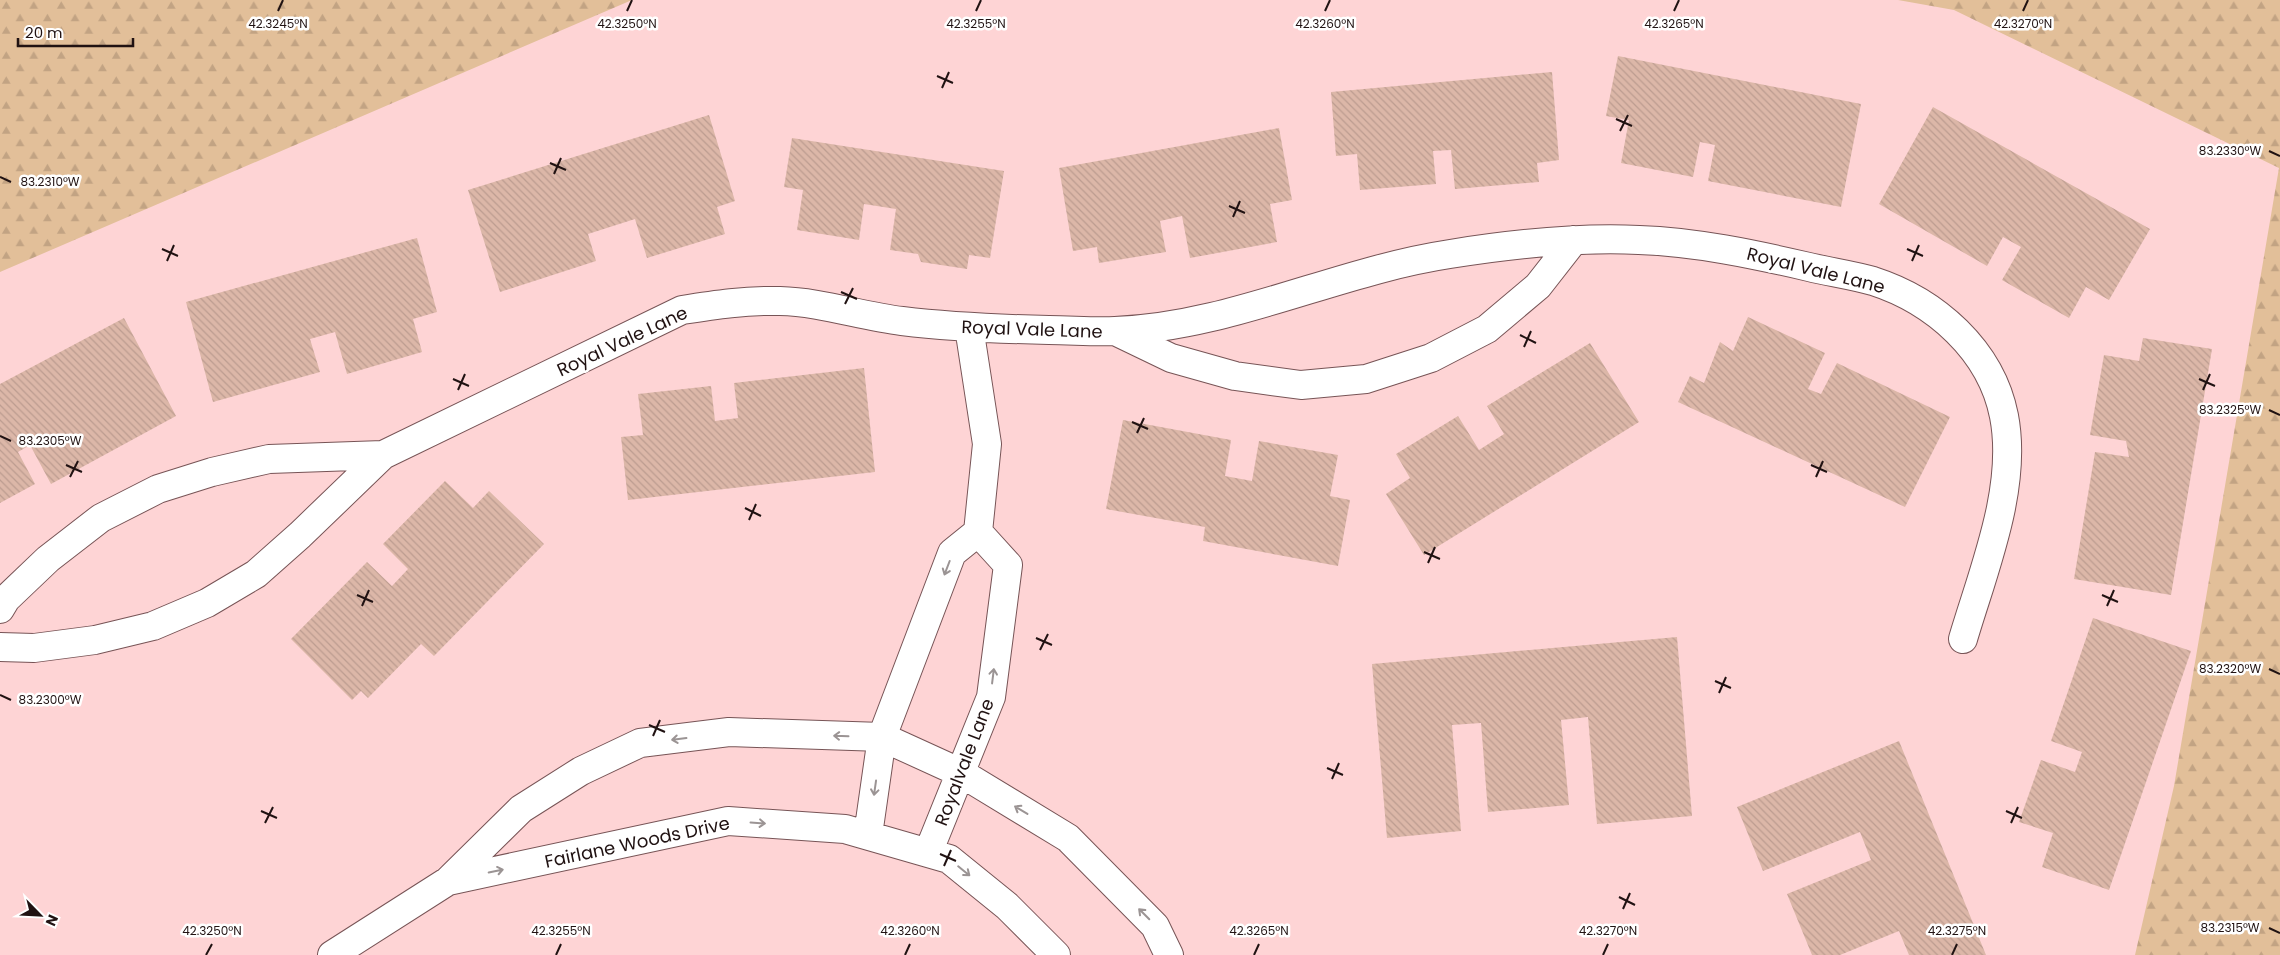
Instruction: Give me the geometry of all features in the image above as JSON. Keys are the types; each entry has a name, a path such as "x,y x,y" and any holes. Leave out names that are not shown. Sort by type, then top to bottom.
{"street":[{"name":"Royal Vale Lane","path":"1116,332 1171,358 1235,376 1301,385 1366,378 1431,358 1487,329 1538,286 1574,240"},
{"name":"Royal Vale Lane","path":"0,648 34,648 96,640 153,626 207,603 256,574 383,456 682,310 726,303 780,301 810,304 897,321 969,328 1116,332 1183,323 1252,306 1375,270 1448,254 1574,240 1640,240 1741,251 1864,280 1914,298 1956,330 1976,352 1998,394 2004,416 2008,450 2006,481 1998,519 1963,640"},
{"path":"868,835 882,737 952,553 978,532 987,444 969,328"},
{"name":"Royal Vale Lane","path":"0,608 6,599 48,559 101,518 158,489 212,472 269,459 383,456"},
{"name":"Royalvale Lane","path":"928,853 991,697 1008,565 978,532"},
{"name":"Fairlane Woods Drive","path":"332,955 448,881 521,809 581,771 640,744 729,732 882,737 961,774 1068,838 1155,926 1170,955"},
{"name":"Fairlane Woods Drive","path":"448,881 728,821 845,829 949,859 1007,906 1056,955"}],"green space":[{"path":"0,0 632,0 0,272"},
{"path":"1898,0 2280,0 2280,955 2135,955 2174,786 2279,168 1954,10"}],"building":[{"path":"1618,56 1861,104 1841,207 1708,181 1715,145 1700,142 1693,177 1621,163 1629,120 1606,116"},
{"path":"1552,72 1559,160 1537,163 1539,182 1455,189 1451,150 1433,151 1436,184 1360,190 1357,154 1336,156 1331,92"},
{"path":"1933,107 2150,229 2109,300 2086,287 2069,318 2002,280 2021,247 2003,237 1987,266 1879,204"},
{"path":"709,115 735,201 717,207 725,234 647,258 635,219 588,234 596,261 500,292 468,190"},
{"path":"1279,128 1292,200 1270,204 1277,242 1190,258 1182,216 1160,221 1166,252 1099,263 1097,247 1073,251 1059,168"},
{"path":"792,138 1004,171 990,258 969,255 967,269 921,262 918,254 890,250 896,209 864,204 859,240 797,230 803,190 784,187"},
{"path":"417,238 437,312 413,319 422,352 347,374 335,332 310,339 320,372 213,402 186,302"},
{"path":"1748,317 1825,353 1808,389 1821,394 1837,363 1950,417 1905,507 1678,402 1690,376 1704,383 1720,342 1733,351"},
{"path":"124,318 176,416 51,484 30,445 18,452 35,484 0,503 0,384"},
{"path":"2143,338 2212,349 2171,595 2074,579 2095,452 2129,457 2126,441 2090,435 2104,355 2139,361"},
{"path":"1590,343 1639,422 1424,555 1386,494 1410,478 1396,454 1458,416 1479,450 1504,434 1487,406"},
{"path":"864,368 875,472 628,500 621,437 643,435 638,394 711,386 715,421 738,418 734,383"},
{"path":"1123,420 1231,440 1225,476 1252,481 1259,441 1338,455 1330,496 1350,500 1338,566 1203,541 1205,527 1106,509"},
{"path":"445,481 473,508 489,491 544,544 434,656 421,644 368,698 361,691 352,700 291,639 367,562 392,586 408,569 383,544"},
{"path":"2093,618 2191,651 2109,890 2042,867 2053,833 2019,822 2041,760 2075,772 2082,752 2051,741"},
{"path":"1677,637 1692,816 1597,824 1588,717 1561,720 1569,805 1488,812 1481,723 1452,725 1461,831 1387,838 1372,664"},
{"path":"1899,741 1986,955 1909,955 1899,931 1840,955 1812,955 1787,894 1871,860 1860,832 1763,871 1737,807"}]}
